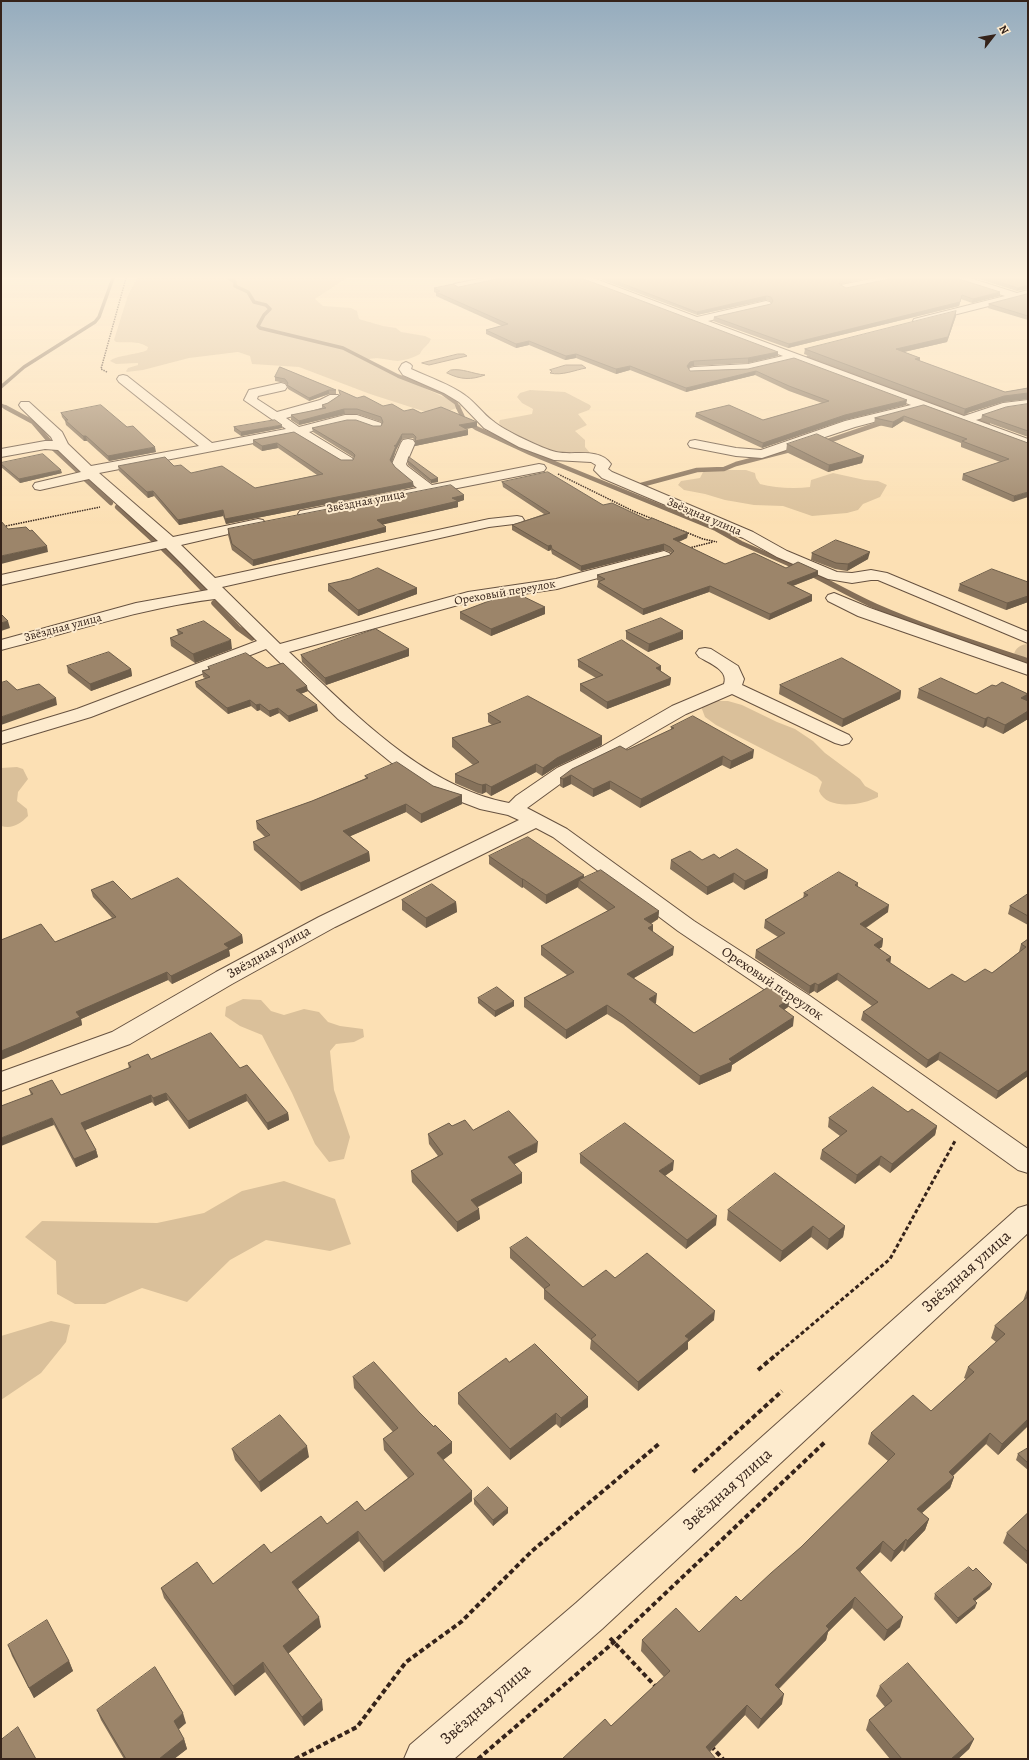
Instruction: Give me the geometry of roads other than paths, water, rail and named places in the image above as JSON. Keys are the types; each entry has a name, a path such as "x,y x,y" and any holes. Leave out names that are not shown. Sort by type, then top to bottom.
{"street":[{"path":"694,371 748,368 776,360"},
{"path":"802,360 1028,444"},
{"name":"Звёздная улица","path":"406,366 405,369 407,372 448,390 463,399 489,425 524,444 554,456 594,458 604,464 601,470 607,475 734,529 782,554 834,576 852,578 871,574 881,576 1028,638"},
{"path":"123,379 210,448"},
{"path":"281,387 253,393 250,396 250,400 297,431 310,437 347,461"},
{"path":"275,417 324,403 334,398"},
{"path":"963,420 1003,407 1028,404"},
{"path":"1,738 84,713 273,646 169,542 90,473 62,446 57,435 25,405"},
{"path":"696,444 736,452 762,454 850,424 924,405"},
{"path":"40,486 90,473 297,431 345,419 357,419 376,426"},
{"path":"408,442 400,464 401,468 428,489"},
{"path":"1,453 45,445 62,446"},
{"name":"Звёздная улица","path":"293,516 539,468"},
{"path":"1,580 272,520"},
{"name":"Звёздная улица","path":"1,645 215,589 489,523 516,520"},
{"name":"Ореховый переулок","path":"273,646 468,597 557,584 664,556"},
{"path":"834,598 864,612 1028,670"},
{"name":"Ореховый переулок","path":"273,646 346,715 411,769 445,789 487,805 514,810 560,833 686,926 801,1002 1028,1163"},
{"path":"514,810 523,800 564,772 608,751 679,710 732,687 735,679 732,670 705,653"},
{"path":"732,687 842,739"},
{"name":"Звёздная улица","path":"1,1082 121,1038 224,978 327,922 536,820"},
{"name":"Звёздная улица","path":"424,1759 589,1616 1028,1216"}],"waterway":[{"path":"1,387 24,367 35,360"},
{"path":"367,360 398,376 442,393 456,403 458,408"},
{"path":"817,360 947,408"},
{"path":"1,405 5,407"},
{"path":"5,407 33,422 51,443"},
{"path":"458,407 464,420 476,428 530,453 716,529 741,543 800,569"},
{"path":"944,407 988,423"},
{"path":"822,443 884,422"},
{"path":"53,448 81,474"},
{"path":"641,485 697,470 724,469 736,464 794,449"},
{"path":"84,478 111,503"},
{"path":"117,507 154,541"},
{"path":"163,549 185,570"},
{"path":"185,570 203,589"},
{"path":"810,573 894,614 1028,661"},
{"path":"214,603 238,628 252,638"}]}
